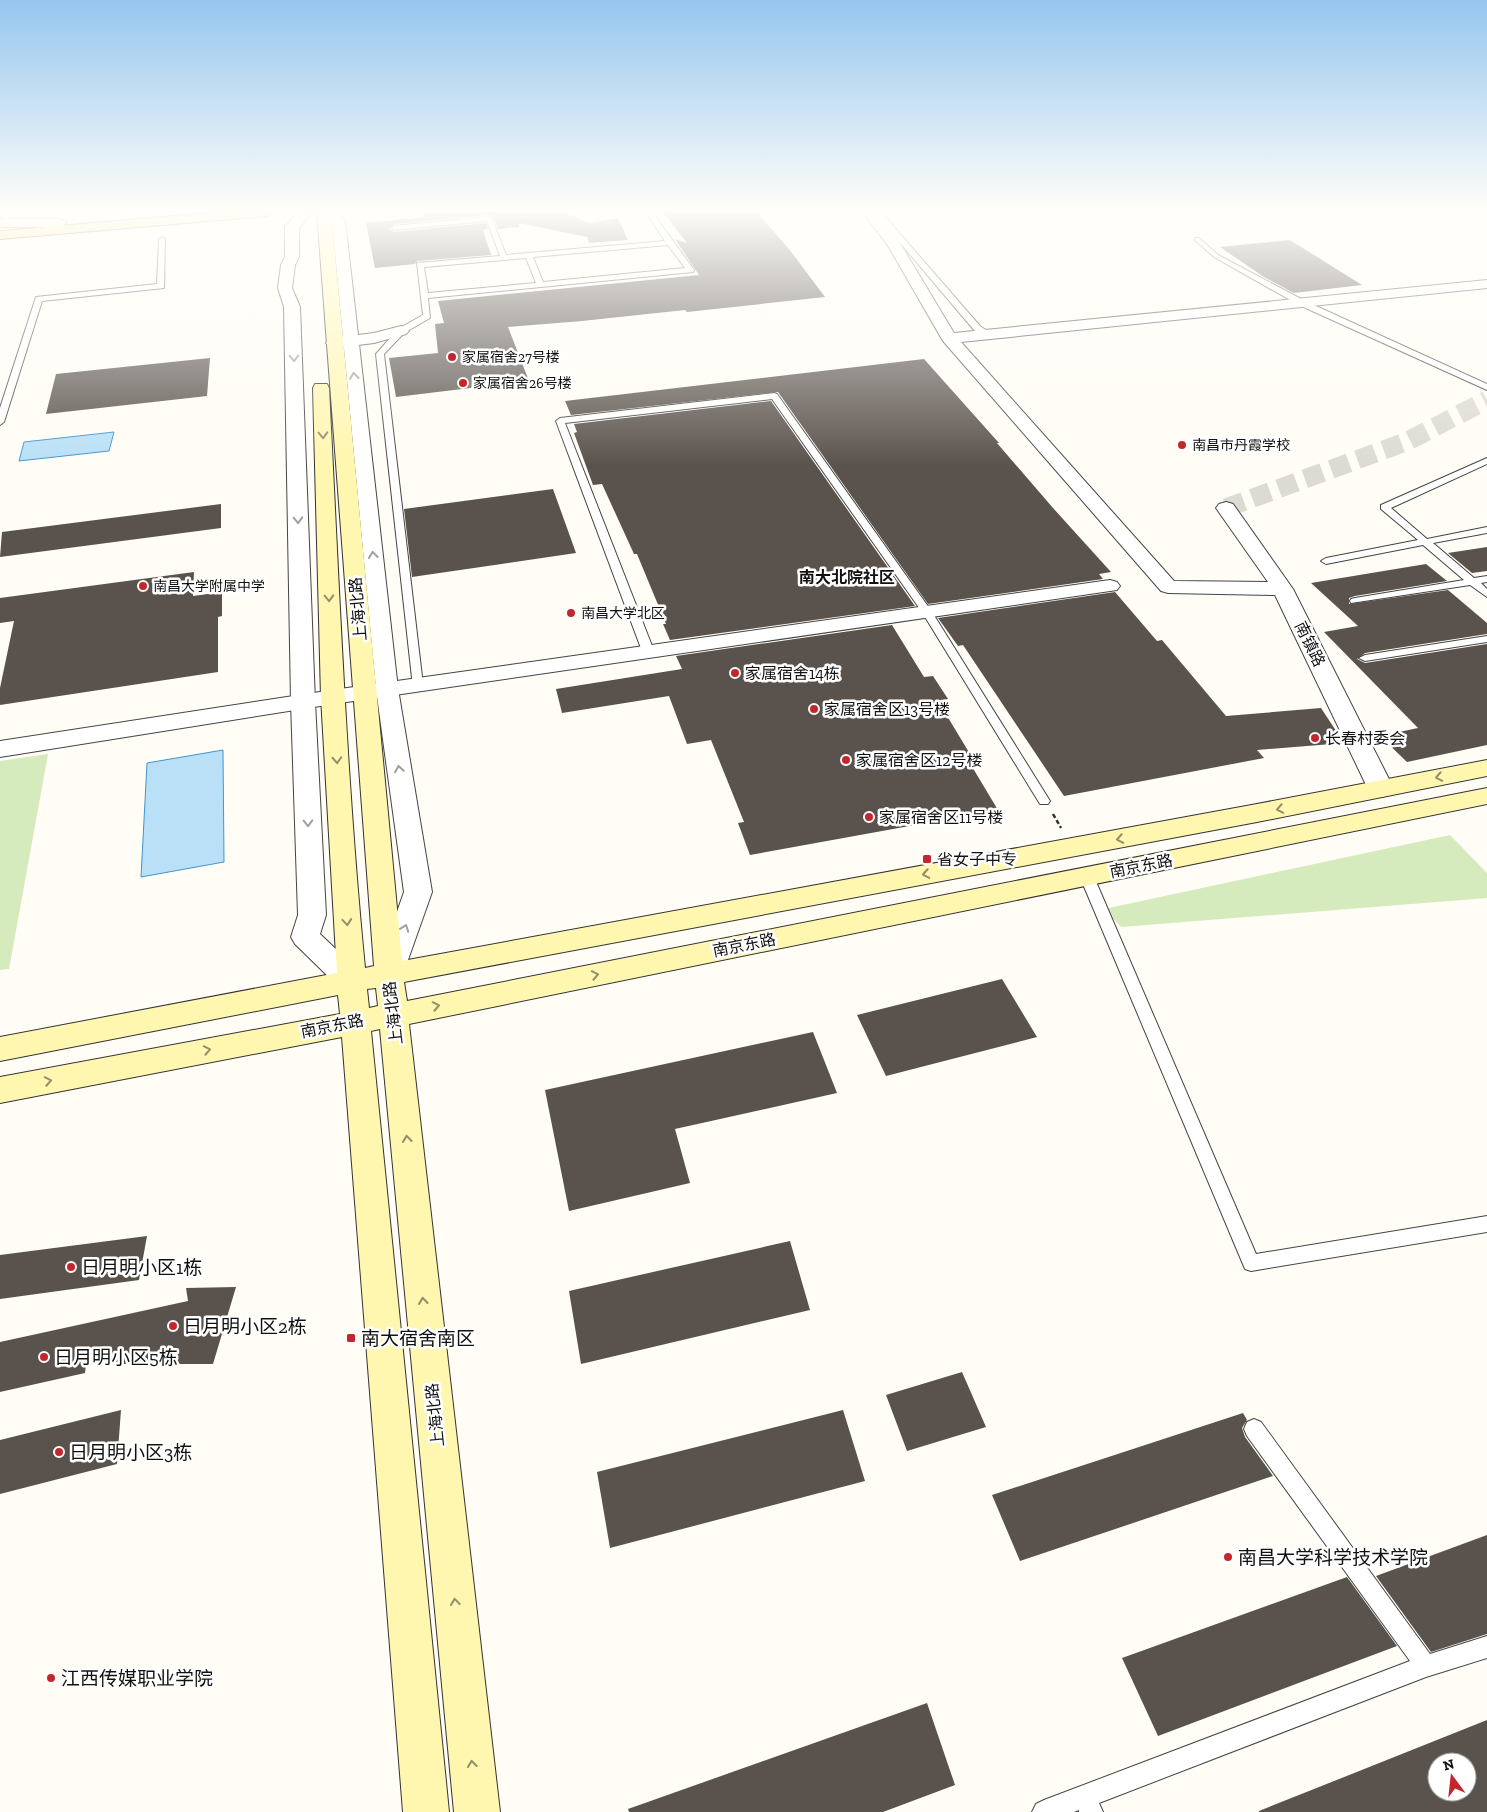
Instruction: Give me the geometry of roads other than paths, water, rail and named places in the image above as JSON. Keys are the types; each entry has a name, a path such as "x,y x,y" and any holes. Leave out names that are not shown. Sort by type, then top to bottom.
{"main road":[{"name":"上海北路","path":"314,297 319,352 333,697 351,981 426,1812"},
{"name":"上海北路","path":"336,297 342,342 376,691 388,974 394,1014 477,1812"},
{"name":"南京东路","path":"0,1049 388,974 1074,847 1487,768"},
{"name":"南京东路","path":"0,1090 355,1022 1487,796"}],"street":[{"path":"288,297 292,307 303,702 312,916 305,937 351,981"},
{"path":"341,297 342,342 374,338 401,331"},
{"path":"925,297 949,338 1168,587 1283,589"},
{"path":"949,338 1365,297"},
{"name":"南镇路","path":"1226,508 1283,589 1381,789"},
{"path":"0,749 333,697 1110,586"}],"lane":[{"path":"0,422 39,299 62,297"},
{"path":"417,685 380,354 401,331 427,316 424,297"},
{"path":"950,297 977,328 988,335"},
{"path":"1290,297 1487,387"},
{"path":"648,651 560,421 774,396 926,612 1044,801"},
{"path":"1487,461 1384,508 1487,594"},
{"path":"1326,561 1487,530"},
{"path":"1355,601 1487,579"},
{"path":"1366,658 1487,639"},
{"path":"1087,877 1251,1263 1487,1224"},
{"path":"1254,1429 1426,1666"},
{"path":"1044,1812 1088,1804 1426,1666 1487,1647"}],"water":[{"path":"114,432 109,451 19,461 24,442"},
{"path":"223,750 224,862 141,877 147,763"}],"tunnel":[{"path":"1226,508 1408,441 1487,400"}],"place":[{"name":"家属宿舍27号楼","path":"452,357"},
{"name":"家属宿舍26号楼","path":"463,383"},
{"name":"南昌市丹霞学校","path":"1182,445"},
{"name":"南昌大学附属中学","path":"143,586"},
{"name":"南昌大学北区","path":"571,613"},
{"name":"家属宿舍14栋","path":"735,673"},
{"name":"家属宿舍区13号楼","path":"814,709"},
{"name":"长春村委会","path":"1315,738"},
{"name":"家属宿舍区12号楼","path":"846,760"},
{"name":"家属宿舍区11号楼","path":"869,817"},
{"name":"省女子中专","path":"927,859"},
{"name":"日月明小区1栋","path":"71,1267"},
{"name":"日月明小区2栋","path":"173,1326"},
{"name":"南大宿舍南区","path":"351,1338"},
{"name":"日月明小区5栋","path":"44,1357"},
{"name":"日月明小区3栋","path":"59,1452"},
{"name":"南昌大学科学技术学院","path":"1228,1557"},
{"name":"江西传媒职业学院","path":"51,1678"}],"district":[{"name":"南大北院社区","path":"847,577"}]}
